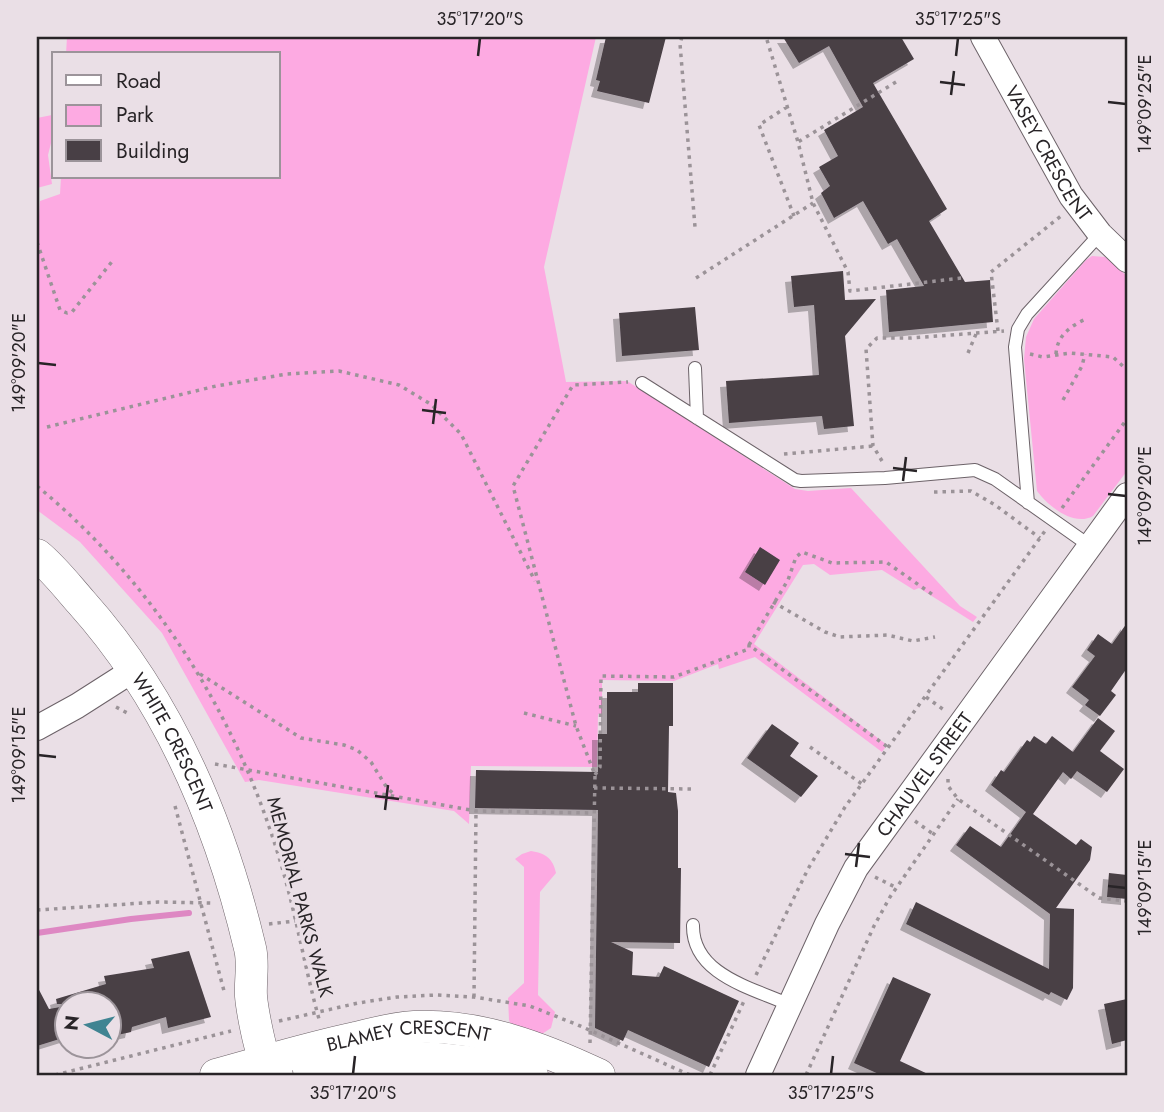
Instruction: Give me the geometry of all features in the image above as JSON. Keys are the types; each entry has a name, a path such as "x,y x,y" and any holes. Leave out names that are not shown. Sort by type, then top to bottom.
{"street":[{"name":"VASEY CRESCENT","path":"983,37 1072,196 1100,234 1127,260"},
{"name":"CHAUVEL STREET","path":"758,1075 837,902 853,873 1127,495"},
{"name":"WHITE CRESCENT","path":"37,555 90,612 135,669 186,759 232,879 253,961 264,985 278,1069"},
{"path":"37,728 135,669"},
{"name":"BLAMEY CRESCENT","path":"216,1075 278,1069 326,1044 408,1042 449,1028 498,1037 529,1068"},
{"name":"BLAMEY CRESCENT","path":"408,1042 463,1060 599,1075"}],"lane":[{"path":"1028,503 1015,348 1017,332 1027,314 1100,234"},
{"path":"695,368 697,418"},
{"path":"642,383 795,480 885,478 975,470 995,479 1090,546"},
{"path":"693,925 695,944 705,961 716,971 790,1004"}],"path":[{"path":"682,37 680,44 695,227"},
{"path":"767,40 798,142 813,203 848,272 850,291 962,278"},
{"path":"798,142 897,82"},
{"path":"787,107 759,125 794,216"},
{"path":"696,278 813,203"},
{"path":"998,332 990,272 1068,211"},
{"path":"37,242 60,310 67,313 72,312 114,259"},
{"path":"1056,354 1056,345 1060,338 1074,324 1086,319"},
{"path":"885,478 885,466 873,446 866,349 877,338 1017,332"},
{"path":"968,353 976,334"},
{"path":"1015,348 1039,356 1085,354 1112,357 1127,370"},
{"path":"1063,400 1082,366 1085,354"},
{"path":"47,427 216,386 288,374 339,371 399,385 432,405 461,434 540,590"},
{"path":"590,1030 595,775 576,726 513,486 573,385 642,383"},
{"path":"710,1075 808,869 845,807 1127,419"},
{"path":"781,454 873,446"},
{"name":"MEMORIAL PARKS WALK","path":"37,486 72,517 136,586 168,627 231,730 279,856 317,1012"},
{"path":"924,493 971,491 1040,538"},
{"path":"595,775 600,767 601,676 674,677 749,649 748,645 788,580 796,557 802,552 832,564 886,562 936,597"},
{"path":"773,602 825,632 840,637 887,635 913,641 935,637"},
{"path":"748,645 889,748"},
{"path":"198,673 301,738 344,745 356,750 371,762 387,788 400,798"},
{"path":"101,691 111,704 136,718"},
{"path":"926,697 961,722"},
{"path":"524,713 576,726"},
{"path":"810,747 862,784"},
{"path":"186,759 476,811 593,813"},
{"path":"948,777 948,786 958,799 1099,898 1127,901"},
{"path":"594,788 695,789"},
{"path":"806,1075 874,926 890,897 958,799"},
{"path":"175,805 224,993"},
{"path":"474,997 476,811"},
{"path":"37,910 158,902 237,904"},
{"path":"494,1000 530,1006 690,1075"},
{"path":"55,1075 234,1031"}],"green space":[{"path":"67,37 596,37 544,267 566,382 627,381 795,489 808,491 851,488 960,606 977,617 973,622 919,588 914,590 882,570 830,575 814,564 803,565 754,644 887,745 882,752 755,657 719,669 718,664 674,681 602,680 597,767 471,766 469,824 454,811 259,780 245,782 162,633 80,542 37,510 37,246 40,201 60,194 61,178 280,178 280,52 66,52"},
{"path":"52,115 52,139 48,155 52,184 37,188 37,118"},
{"path":"1092,256 1105,257 1127,276 1127,471 1093,516 1078,519 1062,513 1037,491 1024,359 1026,337 1034,319"},
{"path":"531,851 548,857 556,873 540,892 538,995 555,1012 551,1028 539,1036 512,1027 508,998 524,983 524,867 515,859"}],"building":[{"path":"606,37 666,37 649,103 597,91 600,81 596,80"},
{"path":"783,37 901,37 914,59 873,83 947,209 929,221 965,282 990,280 993,322 889,332 886,290 924,286 897,239 888,244 863,201 834,218 821,193 830,186 819,167 838,156 824,130 863,107 829,46 799,63"},
{"path":"843,271 845,300 876,299 845,336 854,426 824,429 822,416 729,423 726,381 819,375 814,305 794,307 791,276"},
{"path":"695,307 699,350 622,356 619,313"},
{"path":"760,547 780,560 765,585 745,572"},
{"path":"1127,623 1127,668 1111,691 1116,695 1100,716 1085,705 1089,700 1072,687 1095,656 1087,650 1098,634 1112,644"},
{"path":"638,683 673,683 668,792 676,793 678,811 678,868 681,868 680,943 611,942 633,952 632,975 659,977 664,966 739,1001 709,1067 628,1030 623,1041 595,1028 598,810 475,808 476,770 598,772 598,734 607,734 607,692 638,692"},
{"path":"1098,718 1115,731 1100,751 1124,769 1107,792 1077,771 1071,779 1063,772 1033,814 1076,845 1081,839 1092,847 1090,860 1056,908 1074,909 1073,988 1067,1000 1051,992 1049,995 906,924 916,902 1049,969 1050,914 956,845 970,826 1001,847 1026,812 991,785 1001,770 1004,772 1027,740 1030,742 1034,736 1046,744 1052,736 1073,752"},
{"path":"772,724 799,743 790,756 818,776 801,797 747,758"},
{"path":"1109,873 1127,875 1127,899 1107,897"},
{"path":"189,951 211,1017 168,1028 166,1017 132,1027 131,1032 122,1034 122,990 86,990 106,984 104,976 154,968 151,959"},
{"path":"893,977 931,994 900,1061 930,1075 881,1075 854,1063"},
{"path":"37,986 49,1009 52,1008 52,1041 37,1046"},
{"path":"1127,999 1127,1040 1112,1044 1104,1004"}],"waterway":[{"path":"37,933 189,913"}]}
